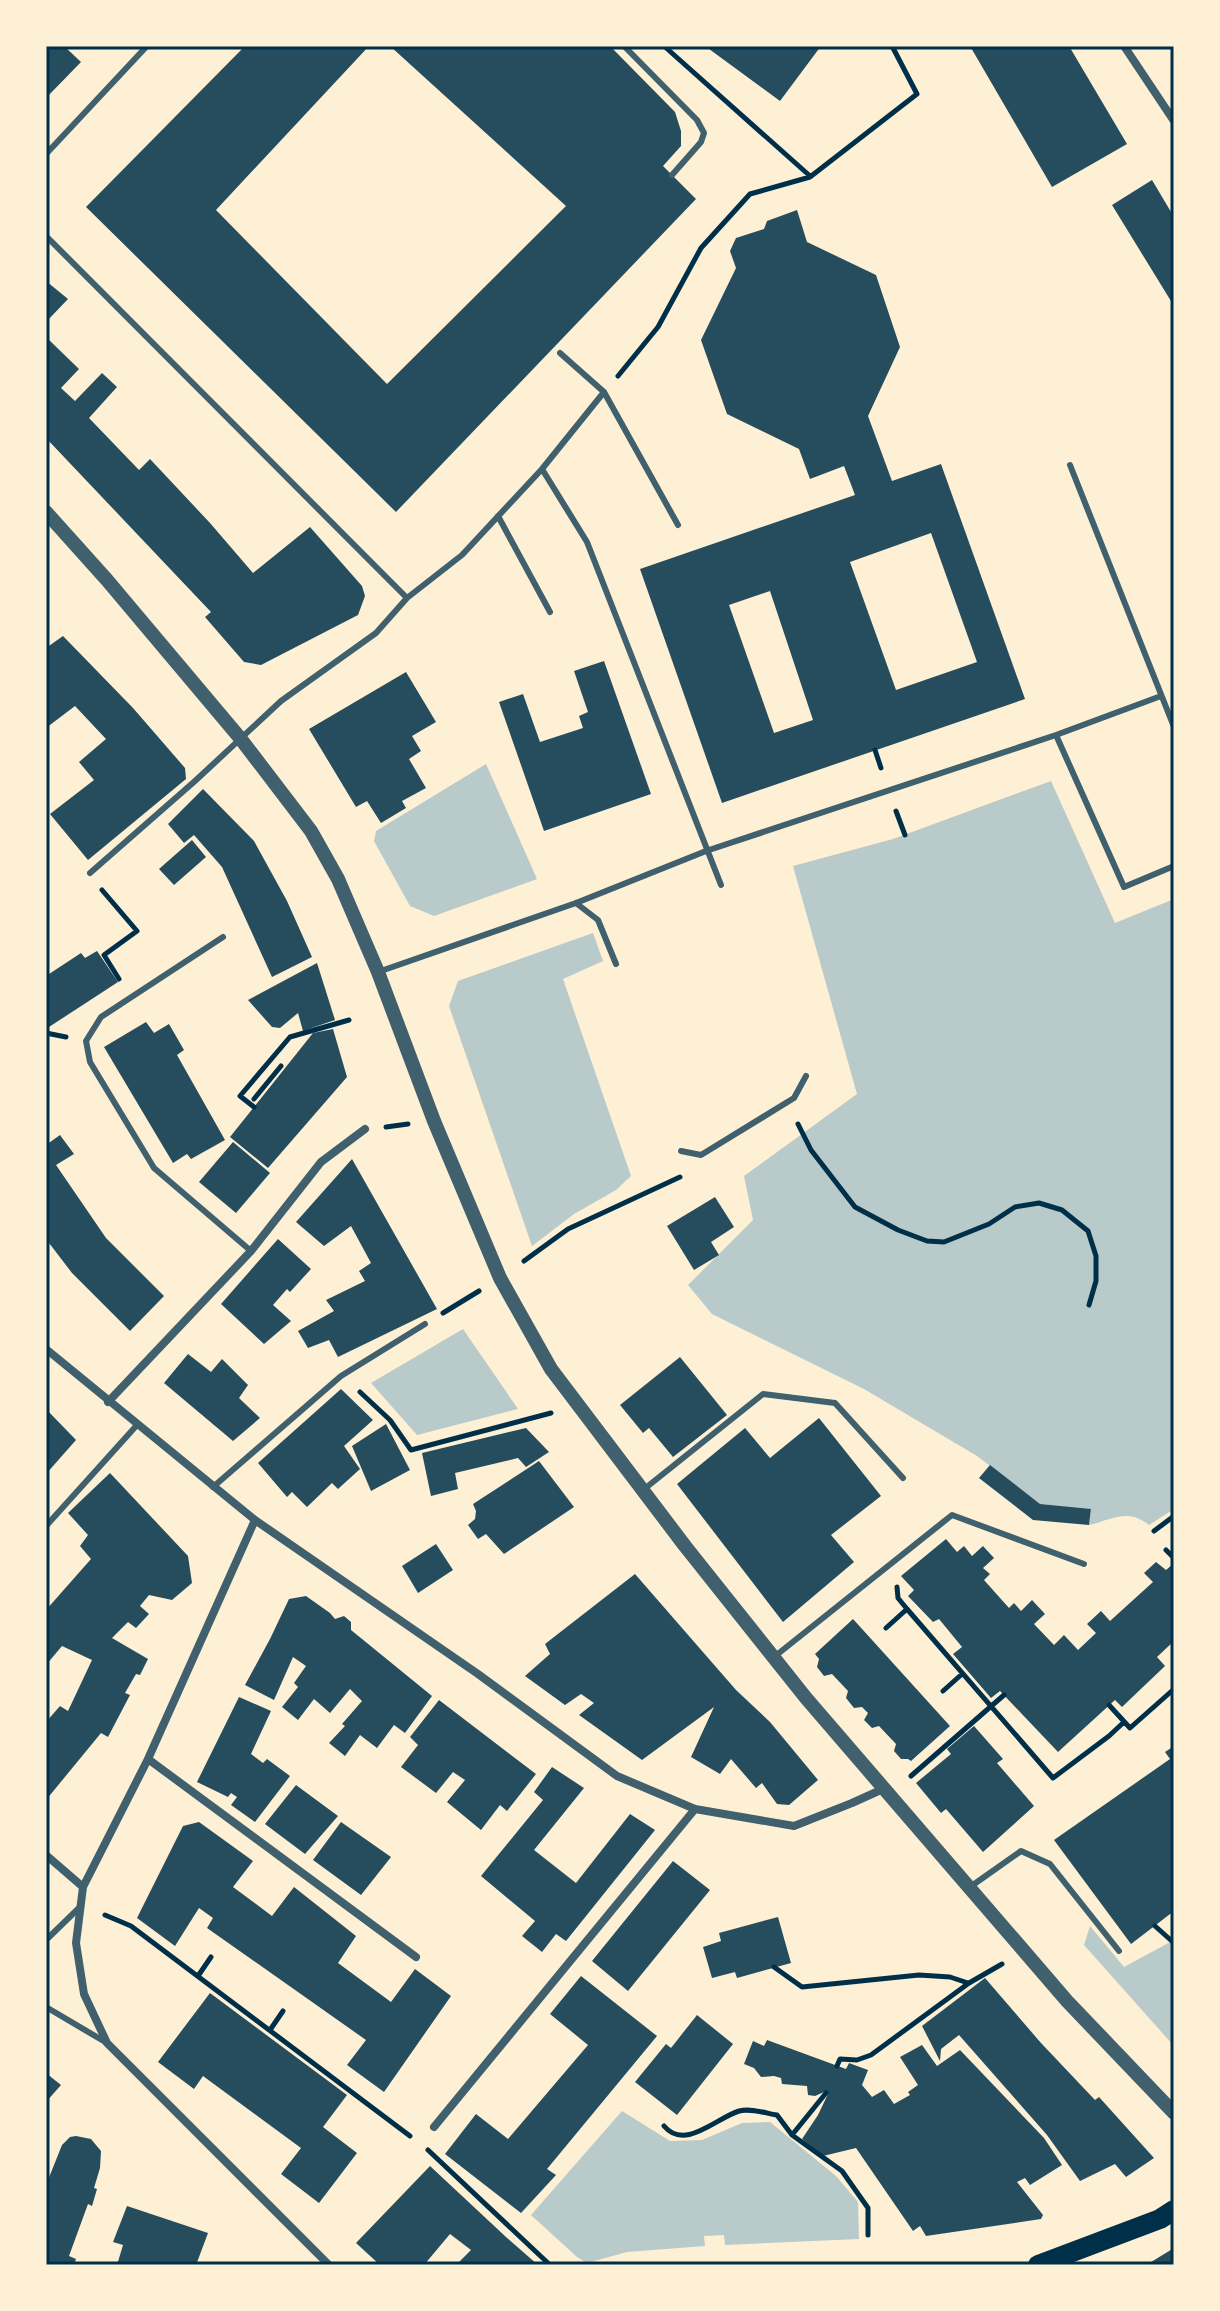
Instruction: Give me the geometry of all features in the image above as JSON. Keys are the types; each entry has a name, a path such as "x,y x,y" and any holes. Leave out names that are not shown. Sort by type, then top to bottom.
{"main road":[{"path":"1039,2265 1160,2219 1174,2210"}],"street":[{"path":"1124,46 1174,121"},
{"path":"46,512 240,738 311,831 338,879 378,972 434,1121 500,1278 551,1369 642,1491 883,1789 1067,2001 1174,2113"},
{"path":"108,1402 251,1251 321,1162 365,1129"},
{"path":"46,1349 255,1520 465,1665 617,1776 695,1809 794,1826 883,1789"},
{"path":"255,1520 148,1759 83,1887 76,1943 84,1994 107,2043 329,2265"},
{"path":"148,1759 416,1957"},
{"path":"434,2127 695,1809"},
{"path":"46,1855 83,1887"}],"lane":[{"path":"46,154 147,46"},
{"path":"624,46 697,120 704,133 701,142 672,175"},
{"path":"46,236 407,598"},
{"path":"560,353 604,392 678,525"},
{"path":"90,873 281,701 376,633 407,598 462,555 542,469 604,392"},
{"path":"1070,465 1174,727"},
{"path":"542,469 587,542 721,885"},
{"path":"498,516 550,612"},
{"path":"378,972 576,903 706,851 1056,735 1161,696"},
{"path":"1056,735 1124,887 1174,866"},
{"path":"576,903 598,920 616,964"},
{"path":"223,937 101,1017 86,1041 90,1062 154,1168 251,1251"},
{"path":"681,1151 701,1155 794,1098 806,1076"},
{"path":"213,1487 341,1376 425,1324"},
{"path":"642,1491 763,1394 835,1403 903,1478"},
{"path":"46,1526 137,1425"},
{"path":"774,1657 952,1515 1084,1564"},
{"path":"970,1887 1021,1851 1050,1864 1119,1951"},
{"path":"46,1940 81,1906"},
{"path":"46,2007 107,2043"}],"path":[{"path":"664,46 810,177"},
{"path":"604,392 658,327 701,248 750,194 810,177 917,94 892,46"},
{"path":"875,750 879,762"},
{"path":"90,873 137,931 104,955 118,978"},
{"path":"281,1066 254,1103 240,1096 290,1037 349,1020"},
{"path":"251,1083 260,1091"},
{"path":"793,1113 811,1150 855,1207 898,1230 927,1241 944,1242 989,1224 1015,1207 1039,1203 1062,1210 1088,1231 1096,1256 1096,1281 1089,1305"},
{"path":"365,1129 434,1121"},
{"path":"425,1324 500,1278 568,1229 692,1171"},
{"path":"341,1376 390,1420 411,1450 551,1413"},
{"path":"1154,1531 1174,1516"},
{"path":"1166,1550 1174,1558"},
{"path":"898,1598 1053,1778 1124,1722"},
{"path":"886,1628 907,1609"},
{"path":"943,1691 962,1674"},
{"path":"1109,1705 1130,1728 1174,1689"},
{"path":"910,1777 1004,1695"},
{"path":"81,1906 131,1926 420,2143 550,2265"},
{"path":"1155,1926 1174,1943"},
{"path":"198,1976 211,1957"},
{"path":"837,2066 840,2059 857,2060 871,2055 969,1983 1009,1959"},
{"path":"774,1967 802,1987 919,1975 950,1977 969,1983"},
{"path":"270,2030 283,2011"},
{"path":"792,2135 826,2093"},
{"path":"664,2126 679,2136 693,2133 739,2111 777,2115 792,2135 842,2171 868,2208 868,2235"}],"shaded area":[{"path":"486,764 537,879 434,916 410,906 374,841 376,831"},
{"path":"1051,781 1115,923 1174,899 1174,1509 1149,1525 1127,1516 1089,1525 1091,1510 1040,1504 977,1456 864,1389 712,1314 688,1285 753,1220 744,1176 857,1094 793,866 893,839"},
{"path":"593,933 603,961 563,979 631,1176 616,1190 574,1214 532,1246 449,1006 458,981"},
{"path":"463,1329 518,1409 417,1435 371,1383"},
{"path":"1090,1926 1124,1967 1174,1940 1174,2046 1084,1945"},
{"path":"622,2111 670,2141 702,2140 742,2123 770,2122 836,2176 858,2202 859,2239 725,2245 724,2235 704,2236 705,2246 627,2252 587,2263 531,2215"}],"building":[{"path":"46,46 64,46 81,62 46,98"},
{"path":"245,46 369,46 216,210 387,384 566,206 390,46 610,46 675,112 681,131 681,146 663,166 696,199 396,512 86,207"},
{"path":"705,46 821,46 780,101"},
{"path":"970,46 1069,46 1127,144 1052,187"},
{"path":"1152,180 1174,217 1174,306 1112,205"},
{"path":"797,210 807,242 876,275 900,347 868,416 892,481 941,464 1025,699 722,803 640,569 855,495 844,466 810,479 799,449 727,414 701,340 736,268 730,251 736,238 764,229 767,221","holes":["931,533 977,662 896,690 850,562","770,591 813,720 774,733 729,605"]},
{"path":"46,281 68,299 46,322"},
{"path":"46,337 79,369 61,388 75,401 102,373 117,387 89,418 139,470 150,459 253,573 310,527 362,586 365,596 358,615 261,665 244,662 205,617 211,612 46,438"},
{"path":"63,636 133,708 185,768 186,779 88,860 50,814 94,780 79,762 106,739 75,706 46,728 46,648"},
{"path":"604,661 651,794 544,831 499,702 523,694 540,742 583,728 579,716 588,712 574,671"},
{"path":"406,672 436,722 412,736 421,751 409,759 426,788 402,801 406,808 381,823 367,801 356,807 309,729"},
{"path":"203,789 254,841 287,901 312,957 272,977 222,867 194,835 184,843 168,824"},
{"path":"192,840 206,857 174,885 159,869"},
{"path":"97,951 118,982 49,1027 46,1023 46,976 81,953 85,958"},
{"path":"317,963 335,1020 303,1031 298,1013 280,1028 272,1027 248,1000"},
{"path":"146,1022 154,1033 169,1024 184,1050 177,1055 225,1140 191,1159 187,1154 173,1163 104,1047"},
{"path":"333,1029 347,1077 268,1168 230,1137 313,1033"},
{"path":"60,1135 74,1154 56,1165 106,1238 164,1296 130,1331 72,1273 46,1239 46,1145"},
{"path":"233,1142 270,1173 236,1213 199,1182"},
{"path":"352,1159 437,1309 338,1357 329,1340 308,1348 298,1331 334,1311 326,1300 365,1281 359,1271 371,1263 351,1226 324,1246 296,1222"},
{"path":"715,1197 734,1227 711,1242 719,1255 694,1270 667,1226"},
{"path":"278,1239 311,1269 273,1305 291,1321 264,1344 221,1304"},
{"path":"188,1354 211,1372 222,1359 248,1385 239,1398 260,1418 233,1441 164,1383"},
{"path":"680,1357 727,1415 673,1457 649,1428 643,1433 620,1405"},
{"path":"341,1389 373,1420 344,1446 360,1469 338,1489 332,1483 307,1507 292,1492 287,1497 258,1463"},
{"path":"46,1409 76,1440 46,1474"},
{"path":"819,1418 881,1496 831,1535 854,1562 783,1622 677,1484 745,1428 770,1458"},
{"path":"386,1424 410,1470 371,1491 352,1446"},
{"path":"526,1428 549,1452 526,1467 518,1458 455,1473 458,1489 431,1496 422,1453"},
{"path":"539,1461 574,1507 504,1554 486,1534 478,1539 468,1525 475,1519 473,1504"},
{"path":"990,1465 1040,1504 1091,1509 1089,1525 1033,1520 979,1478"},
{"path":"110,1473 188,1556 192,1583 172,1600 149,1595 140,1606 149,1614 136,1628 128,1622 112,1638 148,1659 125,1693 130,1695 108,1737 101,1733 46,1800 46,1722 60,1706 68,1711 92,1660 62,1646 46,1665 46,1610 91,1559 80,1546 88,1535 68,1513"},
{"path":"946,1539 957,1552 964,1546 972,1556 983,1546 994,1558 983,1568 990,1574 984,1580 1009,1608 1014,1603 1021,1611 1032,1600 1045,1614 1034,1624 1054,1645 1064,1635 1078,1650 1096,1633 1087,1624 1101,1611 1110,1621 1153,1582 1144,1573 1156,1562 1166,1570 1173,1564 1174,1641 1157,1657 1165,1666 1122,1707 1115,1700 1058,1752 1000,1691 991,1698 953,1654 962,1647 939,1619 933,1622 908,1596 914,1590 901,1576"},
{"path":"436,1544 453,1570 418,1593 402,1566"},
{"path":"635,1574 736,1690 770,1722 818,1780 789,1805 777,1804 762,1783 756,1788 731,1759 720,1774 691,1757 714,1707 642,1760 579,1715 594,1703 581,1694 565,1705 525,1676 550,1654 545,1644"},
{"path":"306,1596 335,1619 344,1616 351,1622 351,1630 432,1696 405,1733 394,1725 377,1748 360,1735 345,1756 329,1743 362,1701 350,1689 330,1713 314,1699 298,1720 282,1707 298,1687 294,1683 306,1666 293,1657 274,1700 245,1685 289,1599"},
{"path":"853,1619 950,1726 911,1761 901,1759 894,1751 896,1744 879,1726 872,1728 864,1720 868,1713 862,1707 854,1708 846,1698 848,1691 832,1674 824,1676 817,1667 819,1659 815,1654"},
{"path":"239,1697 271,1711 251,1754 263,1763 267,1759 290,1776 255,1822 231,1805 237,1797 231,1793 228,1797 197,1782"},
{"path":"439,1700 536,1774 507,1811 500,1805 481,1830 447,1802 465,1780 453,1772 436,1793 401,1767 418,1745 410,1737"},
{"path":"974,1726 1003,1759 997,1763 1034,1806 983,1852 946,1809 941,1813 916,1783 951,1754 947,1749"},
{"path":"1174,1746 1174,1911 1131,1944 1054,1840 1170,1759 1165,1752"},
{"path":"552,1767 584,1788 534,1850 576,1883 630,1814 655,1830 566,1941 556,1934 542,1952 522,1936 535,1921 481,1876 543,1800 534,1792"},
{"path":"296,1785 338,1816 305,1854 265,1824"},
{"path":"199,1822 253,1861 233,1887 272,1916 294,1887 356,1936 338,1963 391,2002 415,1969 451,1996 384,2092 347,2065 366,2040 207,1928 213,1918 199,1908 175,1946 137,1918 183,1826"},
{"path":"341,1822 391,1857 361,1895 313,1860"},
{"path":"673,1861 710,1890 628,1991 592,1961"},
{"path":"778,1917 791,1963 737,1978 735,1972 712,1978 703,1947 721,1941 719,1933"},
{"path":"581,1976 657,2036 547,2169 556,2175 521,2213 445,2154 476,2114 508,2139 588,2045 550,2014"},
{"path":"985,1978 1041,2043 1095,2100 1099,2097 1154,2158 1126,2177 1115,2164 1080,2181 1047,2135 959,2035 941,2049 940,2061 922,2026"},
{"path":"210,1993 347,2095 323,2127 357,2153 319,2203 281,2174 301,2148 203,2076 194,2089 158,2062"},
{"path":"697,2015 733,2044 677,2115 635,2082 666,2044 671,2048"},
{"path":"767,2040 846,2069 849,2063 868,2070 862,2085 872,2097 884,2090 894,2104 910,2095 908,2092 918,2085 900,2057 922,2045 937,2066 960,2050 1044,2138 1062,2165 1030,2185 1025,2178 1017,2182 1043,2215 1041,2219 926,2236 920,2226 913,2231 856,2148 823,2156 802,2139 828,2094 808,2095 807,2086 782,2084 781,2078 774,2076 761,2077 754,2068 744,2064 753,2041 764,2046"},
{"path":"46,2073 61,2085 46,2102"},
{"path":"70,2137 91,2139 101,2151 94,2188 97,2189 92,2206 88,2204 69,2256 76,2259 74,2265 46,2265 46,2185 62,2145"},
{"path":"430,2166 538,2265 456,2265 471,2250 450,2234 424,2265 380,2265 356,2243"},
{"path":"127,2206 208,2233 196,2265 117,2265 123,2245 113,2242"},
{"path":"1174,2248 1174,2265 1146,2265 1156,2259"}]}
